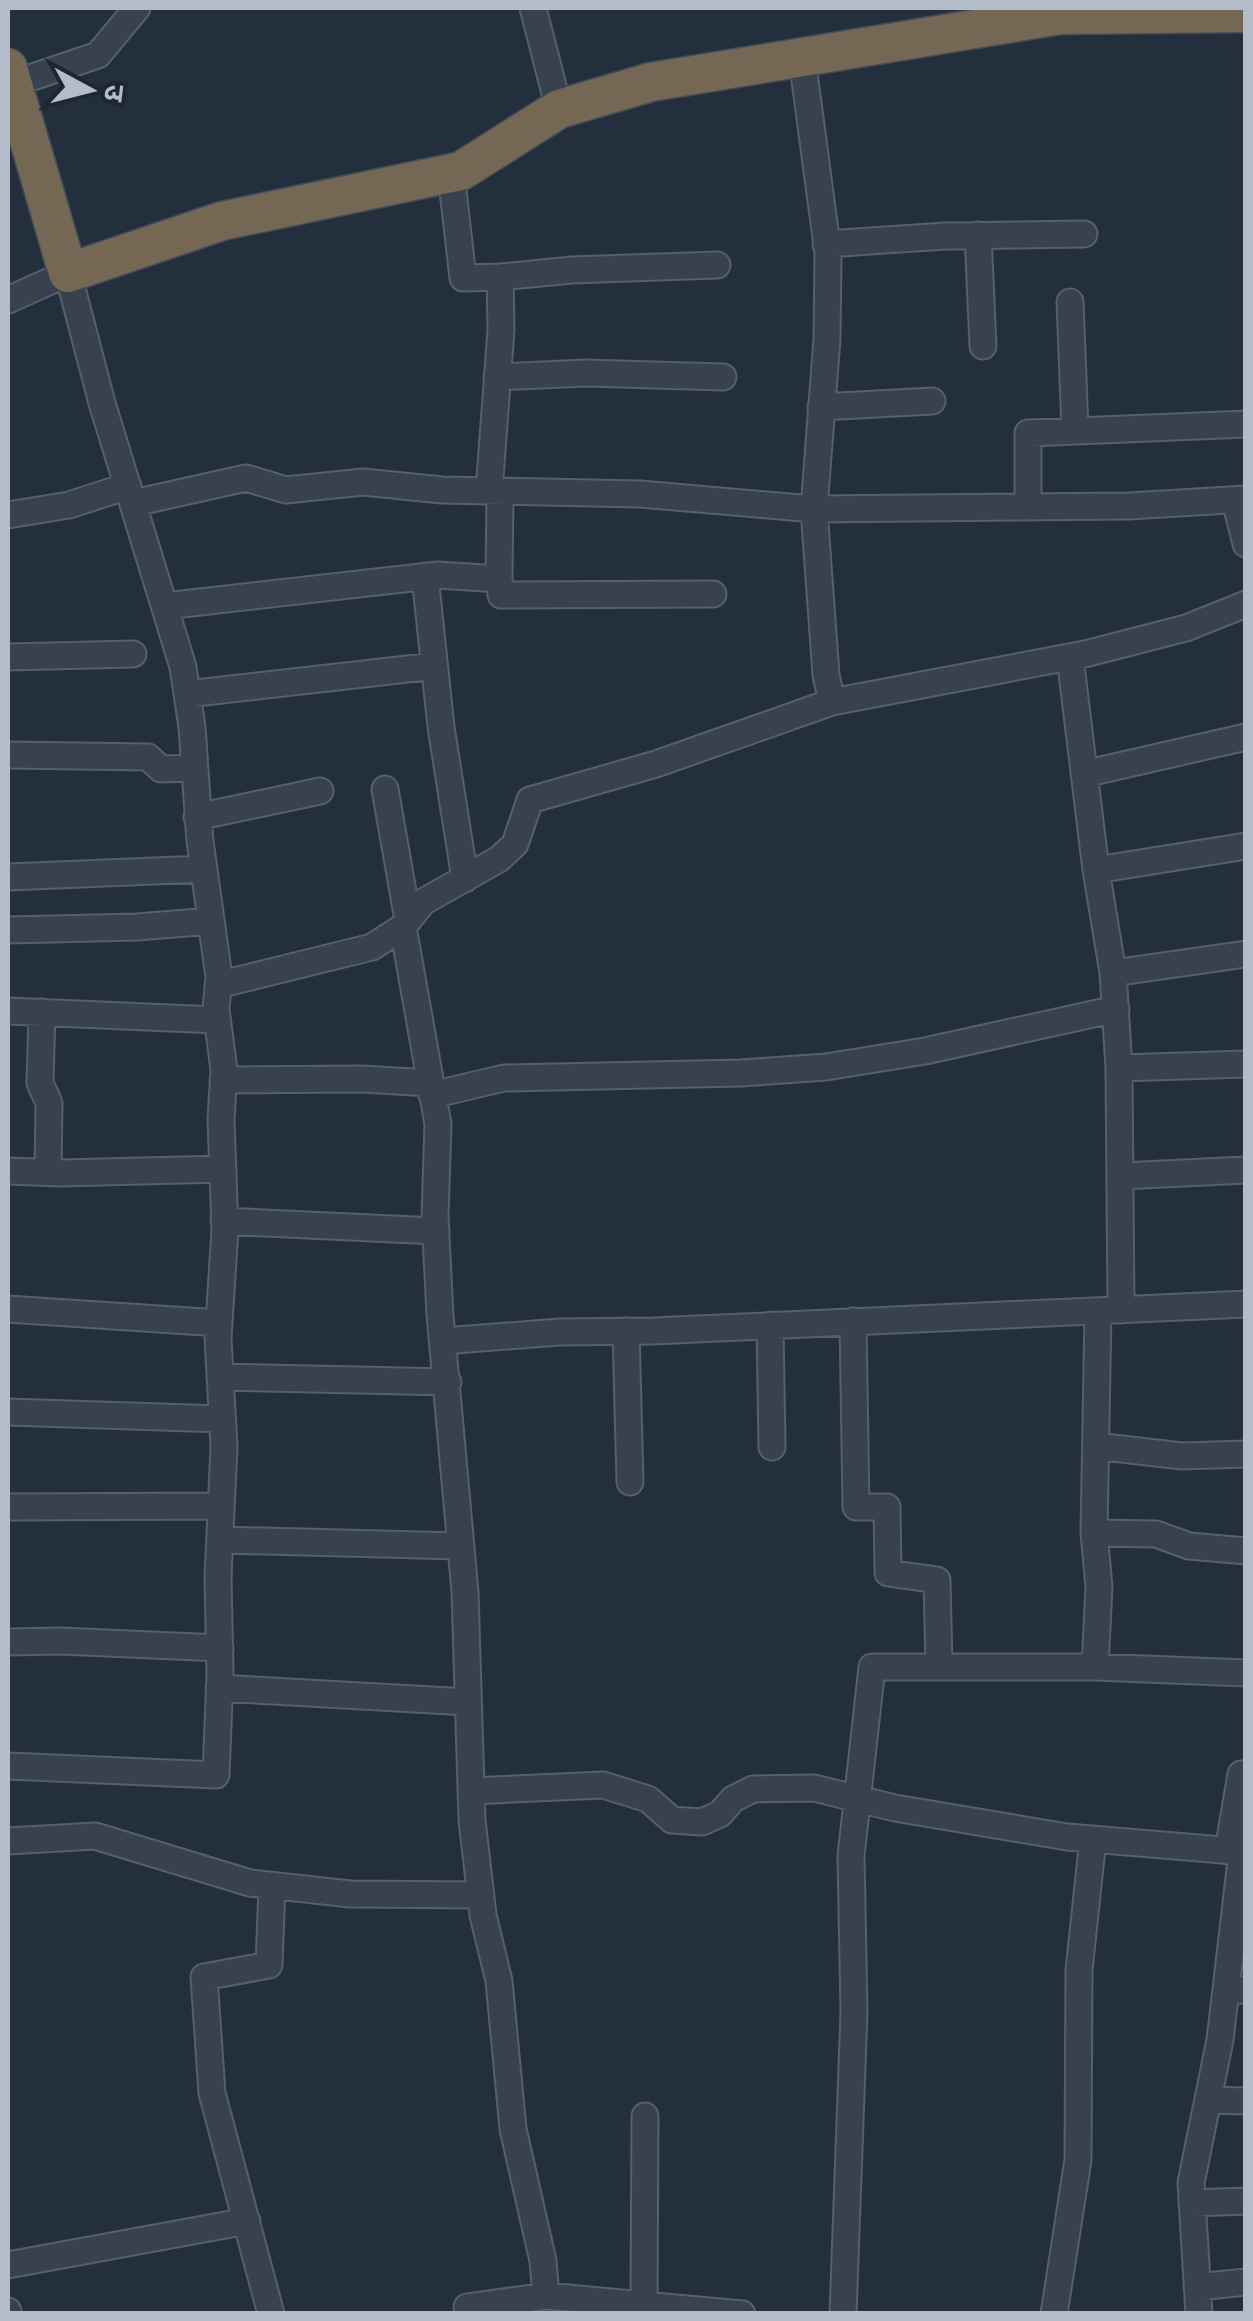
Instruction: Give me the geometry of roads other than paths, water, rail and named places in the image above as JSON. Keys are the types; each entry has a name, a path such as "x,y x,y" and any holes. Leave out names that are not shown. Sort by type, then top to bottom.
{"highway":[{"path":"9,74 68,273 222,221 461,171 559,110 651,82 1060,15 1246,13"}],"street":[{"path":"9,74 98,55 137,8"},
{"path":"534,8 559,110"},
{"path":"802,58 826,244 826,340 814,509 826,675 832,702"},
{"path":"451,173 463,278 717,265"},
{"path":"826,244 1084,234"},
{"path":"978,236 983,346"},
{"path":"8,300 68,273 102,403 183,667 218,985 224,1221 218,1323 222,1419 216,1775 8,1766"},
{"path":"500,277 495,491 501,595 713,594"},
{"path":"1070,302 1075,430"},
{"path":"498,377 586,373 722,377"},
{"path":"821,407 932,401"},
{"path":"1028,506 1028,433 1246,424"},
{"path":"8,515 246,478 286,490 363,482 442,490 640,494 814,509 1129,506 1240,499 1246,544"},
{"path":"165,606 425,576 498,579"},
{"path":"425,576 465,878"},
{"path":"218,985 372,946 406,923 423,902 515,844 530,800 656,764 832,702 1070,657 1186,628 1246,604"},
{"path":"8,657 133,654"},
{"path":"1070,657 1113,973 1119,1068 1121,1176 1096,1446 1094,1533 1099,1587 1094,1666"},
{"path":"187,694 434,666"},
{"path":"1084,774 1246,737"},
{"path":"8,756 148,757 161,769 194,768"},
{"path":"385,789 438,1124 436,1230 481,1896 500,1981 513,2128 543,2260 546,2296"},
{"path":"197,816 320,792"},
{"path":"1096,870 1246,846"},
{"path":"8,876 204,869"},
{"path":"8,930 211,921"},
{"path":"1113,973 1246,954"},
{"path":"223,1080 362,1080 432,1089 504,1078 826,1068 1116,1009"},
{"path":"8,1010 217,1020"},
{"path":"42,1012 40,1082 49,1104 48,1172"},
{"path":"1119,1068 1246,1064"},
{"path":"8,1171 223,1170"},
{"path":"1121,1176 1246,1170"},
{"path":"224,1221 436,1230"},
{"path":"443,1341 559,1332 1246,1304"},
{"path":"8,1309 218,1323"},
{"path":"853,1321 856,1507 887,1507 888,1573 938,1580 939,1667"},
{"path":"770,1325 772,1448"},
{"path":"626,1332 630,1482"},
{"path":"220,1377 448,1382"},
{"path":"8,1412 222,1419"},
{"path":"1096,1446 1182,1456 1246,1454"},
{"path":"8,1507 221,1506"},
{"path":"1094,1533 1156,1534 1188,1546 1246,1551"},
{"path":"220,1540 460,1546"},
{"path":"8,1642 220,1648"},
{"path":"843,2314 854,2012 851,1856 872,1668 1094,1666 1246,1673"},
{"path":"220,1688 468,1702"},
{"path":"1199,2314 1191,2183 1236,1989 1241,1774 1246,1774"},
{"path":"471,1791 603,1785 648,1799 672,1820 702,1822 720,1814 733,1799 753,1790 814,1788 914,1811 1094,1839 1239,1851"},
{"path":"8,1841 94,1836 250,1883 350,1894 481,1896"},
{"path":"1054,2314 1078,2160 1079,1970 1094,1839"},
{"path":"272,1886 269,1965 204,1977 212,2093 272,2314"},
{"path":"1208,2100 1246,2101"},
{"path":"644,2116 644,2306"},
{"path":"1192,2203 1246,2201"},
{"path":"8,2265 247,2221"},
{"path":"1197,2287 1246,2282"},
{"path":"467,2307 546,2296 617,2308 644,2306 742,2314"}]}
